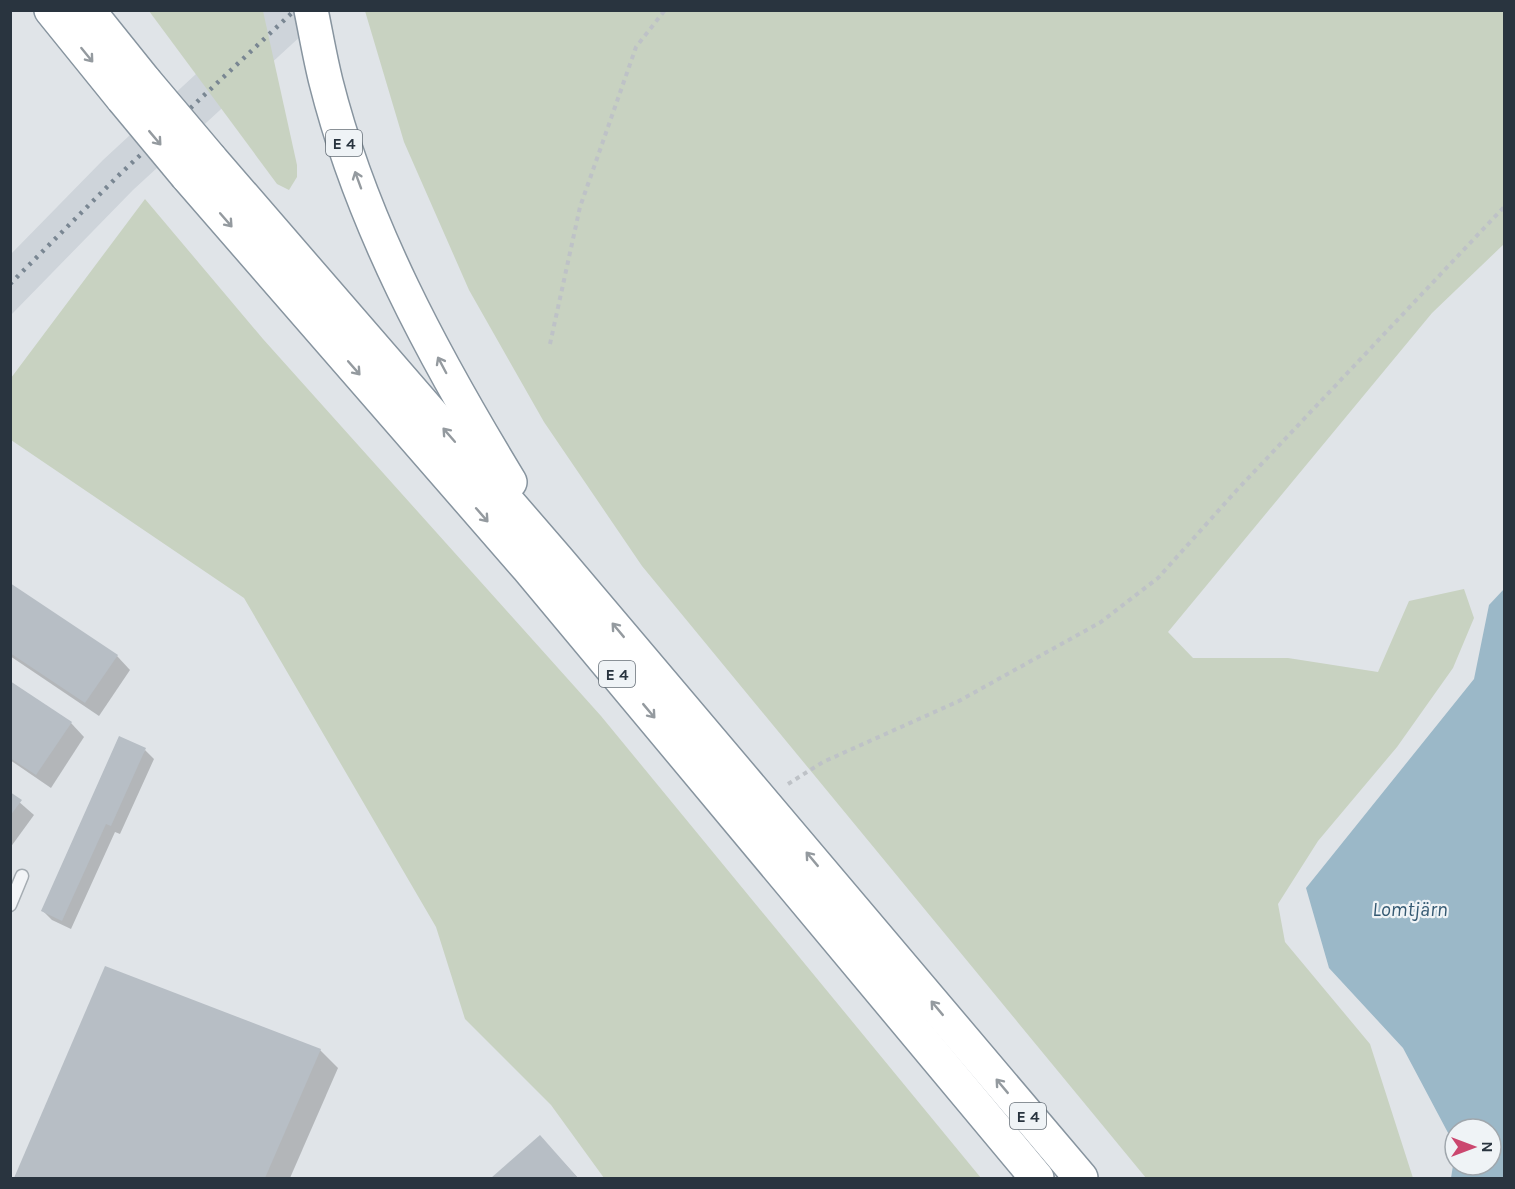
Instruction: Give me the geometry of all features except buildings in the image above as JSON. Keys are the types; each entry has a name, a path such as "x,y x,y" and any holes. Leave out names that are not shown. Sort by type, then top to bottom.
{"highway":[{"name":"E 4","path":"51,10 134,90 535,577 1038,1179"},
{"name":"E 4","path":"88,10 134,90"},
{"name":"E 4","path":"311,10 344,140 391,262 462,403 558,560"},
{"name":"E 4","path":"199,167 558,560 1081,1179"}],"lane":[{"path":"10,905 21,876"}],"path":[{"path":"550,344 580,207 636,47 665,10"},
{"path":"762,800 823,762 959,702 1101,622 1158,578 1236,491 1504,207"}],"shaded area":[{"path":"264,11 328,11 133,190 11,315 11,254 103,160"}],"green space":[{"path":"149,11 263,11 297,165 297,177 289,190 277,184"},
{"path":"365,11 1504,11 1504,244 1432,313 1168,632 1193,658 1288,658 1378,672 1409,601 1464,589 1474,618 1453,668 1397,747 1318,841 1278,904 1285,942 1370,1044 1413,1178 1146,1178 642,566 544,422 469,290 404,142"},
{"path":"145,199 263,339 601,716 981,1178 604,1178 551,1105 465,1019 436,927 244,598 11,440 11,378"}],"water":[{"name":"Lomtjärn","path":"1504,589 1504,1178 1451,1178 1503,1177 1503,1117 1443,1117 1443,1123 1403,1048 1329,968 1306,888 1474,679 1489,605"}],"railway":[{"path":"10,284 119,175 295,10"}]}
